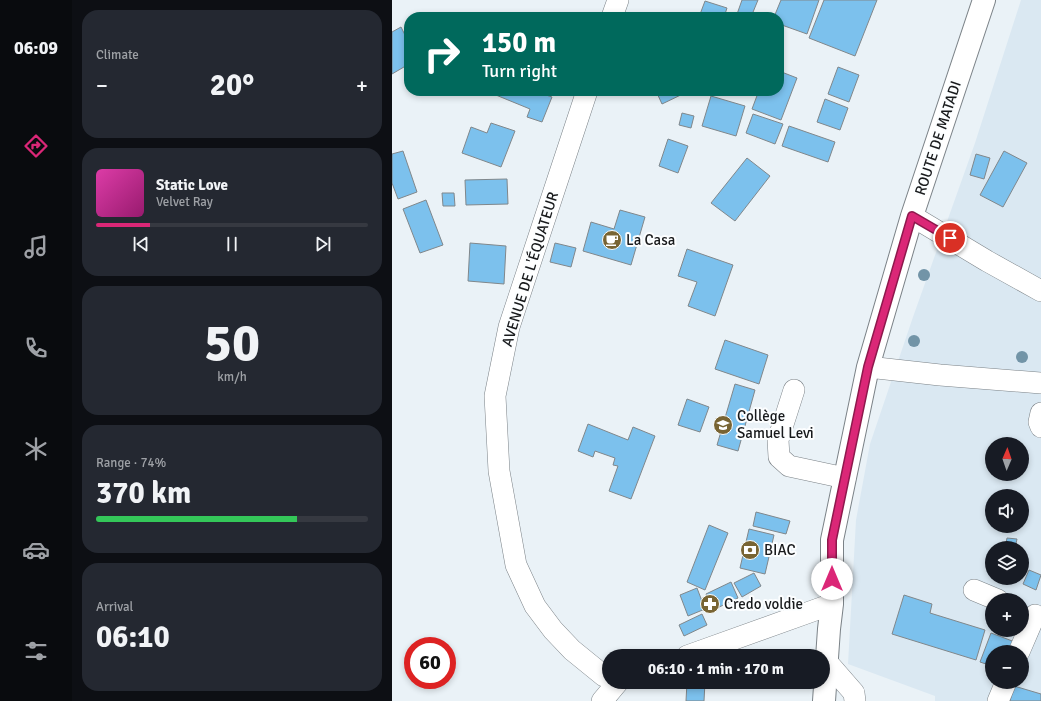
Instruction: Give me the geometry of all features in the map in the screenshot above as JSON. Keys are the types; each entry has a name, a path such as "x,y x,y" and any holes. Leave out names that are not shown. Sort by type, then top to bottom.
{"main road":[{"name":"ROUTE DE MATADI","path":"828,649 832,604 832,540 868,367 912,216 984,0"},
{"name":"ROUTE DE MATADI","path":"824,701 825,689"}],"street":[{"path":"614,12 618,0"},
{"name":"AVENUE DE L'ÉQUATEUR","path":"585,96 508,327 494,396 499,471 516,565 535,606 553,630 572,650 602,674"},
{"path":"912,216 987,261 1041,291"},
{"path":"868,367 940,375 1041,383"},
{"path":"794,390 778,440 779,457 789,466 845,478"},
{"path":"1041,413 1041,427"},
{"path":"974,590 985,595"},
{"path":"707,649 832,604"},
{"path":"1022,645 1033,614"},
{"path":"830,665 854,693 855,701"},
{"path":"602,701 612,689"},
{"path":"998,701 1003,689"}],"shaded area":[{"path":"1021,0 1041,0 1041,701 935,701 935,696 848,664 856,520 870,444 913,317 975,143"}],"building":[{"path":"742,0 758,0 753,12 738,12"},
{"path":"781,0 819,0 807,34 784,26 784,12 776,12"},
{"path":"824,0 877,0 855,56 809,38"},
{"path":"705,1 727,8 726,12 701,12"},
{"path":"401,27 404,33 404,67 392,74 392,32"},
{"path":"838,67 859,75 849,102 828,94"},
{"path":"784,73 797,78 781,120 752,109 757,96 784,96"},
{"path":"498,96 552,97 542,122 527,117 530,109"},
{"path":"658,96 679,96 662,104"},
{"path":"711,96 745,106 736,136 702,126"},
{"path":"825,99 848,108 840,130 817,122"},
{"path":"682,113 694,116 691,128 679,125"},
{"path":"753,114 783,124 775,144 746,133"},
{"path":"491,123 515,131 501,167 462,153 471,127 487,133"},
{"path":"789,126 835,142 828,162 782,146"},
{"path":"668,139 688,146 678,173 659,166"},
{"path":"403,151 417,192 398,199 392,183 392,154"},
{"path":"1004,151 1027,163 1003,207 980,195"},
{"path":"976,154 990,158 984,179 970,175"},
{"path":"747,158 770,176 735,221 711,203"},
{"path":"507,179 508,204 466,205 465,180"},
{"path":"442,193 454,193 455,206 443,206"},
{"path":"426,200 443,245 420,253 403,209"},
{"name":"La Casa","path":"620,210 645,217 631,265 583,251 591,222 614,229"},
{"path":"470,243 506,246 504,284 468,281"},
{"path":"555,243 576,248 571,267 550,262"},
{"path":"687,249 733,265 715,316 688,306 697,282 678,276"},
{"path":"725,340 768,355 759,384 715,369"},
{"path":"735,384 755,390 738,451 717,445"},
{"path":"687,399 709,407 700,432 678,425"},
{"path":"588,424 628,440 633,427 655,436 631,499 609,491 618,466 613,465 615,458 595,451 593,457 578,451"},
{"path":"756,512 790,521 786,534 753,526"},
{"path":"709,525 728,533 705,590 687,582"},
{"path":"749,529 774,535 765,574 740,568"},
{"path":"1007,538 1017,539 1017,541 1006,541"},
{"path":"1029,570 1041,575 1036,590 1025,585 1029,585"},
{"path":"754,573 761,586 742,597 734,583"},
{"path":"731,582 738,598 713,610 706,594"},
{"path":"697,588 705,609 688,616 680,595"},
{"path":"904,595 932,604 930,613 985,630 976,660 892,634"},
{"path":"702,614 707,625 684,636 679,625"},
{"path":"989,637 1002,637 1015,642 1014,645 986,645"},
{"path":"985,649 985,664 980,662"},
{"path":"687,689 705,689 704,701 686,701"},
{"path":"1013,689 1024,689 1041,694 1041,701 1010,701"}],"place":[{"name":"La Casa","path":"612,240"},
{"name":"Collège Samuel Levi","path":"723,425"},
{"name":"BIAC","path":"750,550"},
{"name":"Credo voldie","path":"710,604"}],"route":[{"path":"832,579 832,540 868,367 912,216 950,238"}]}
